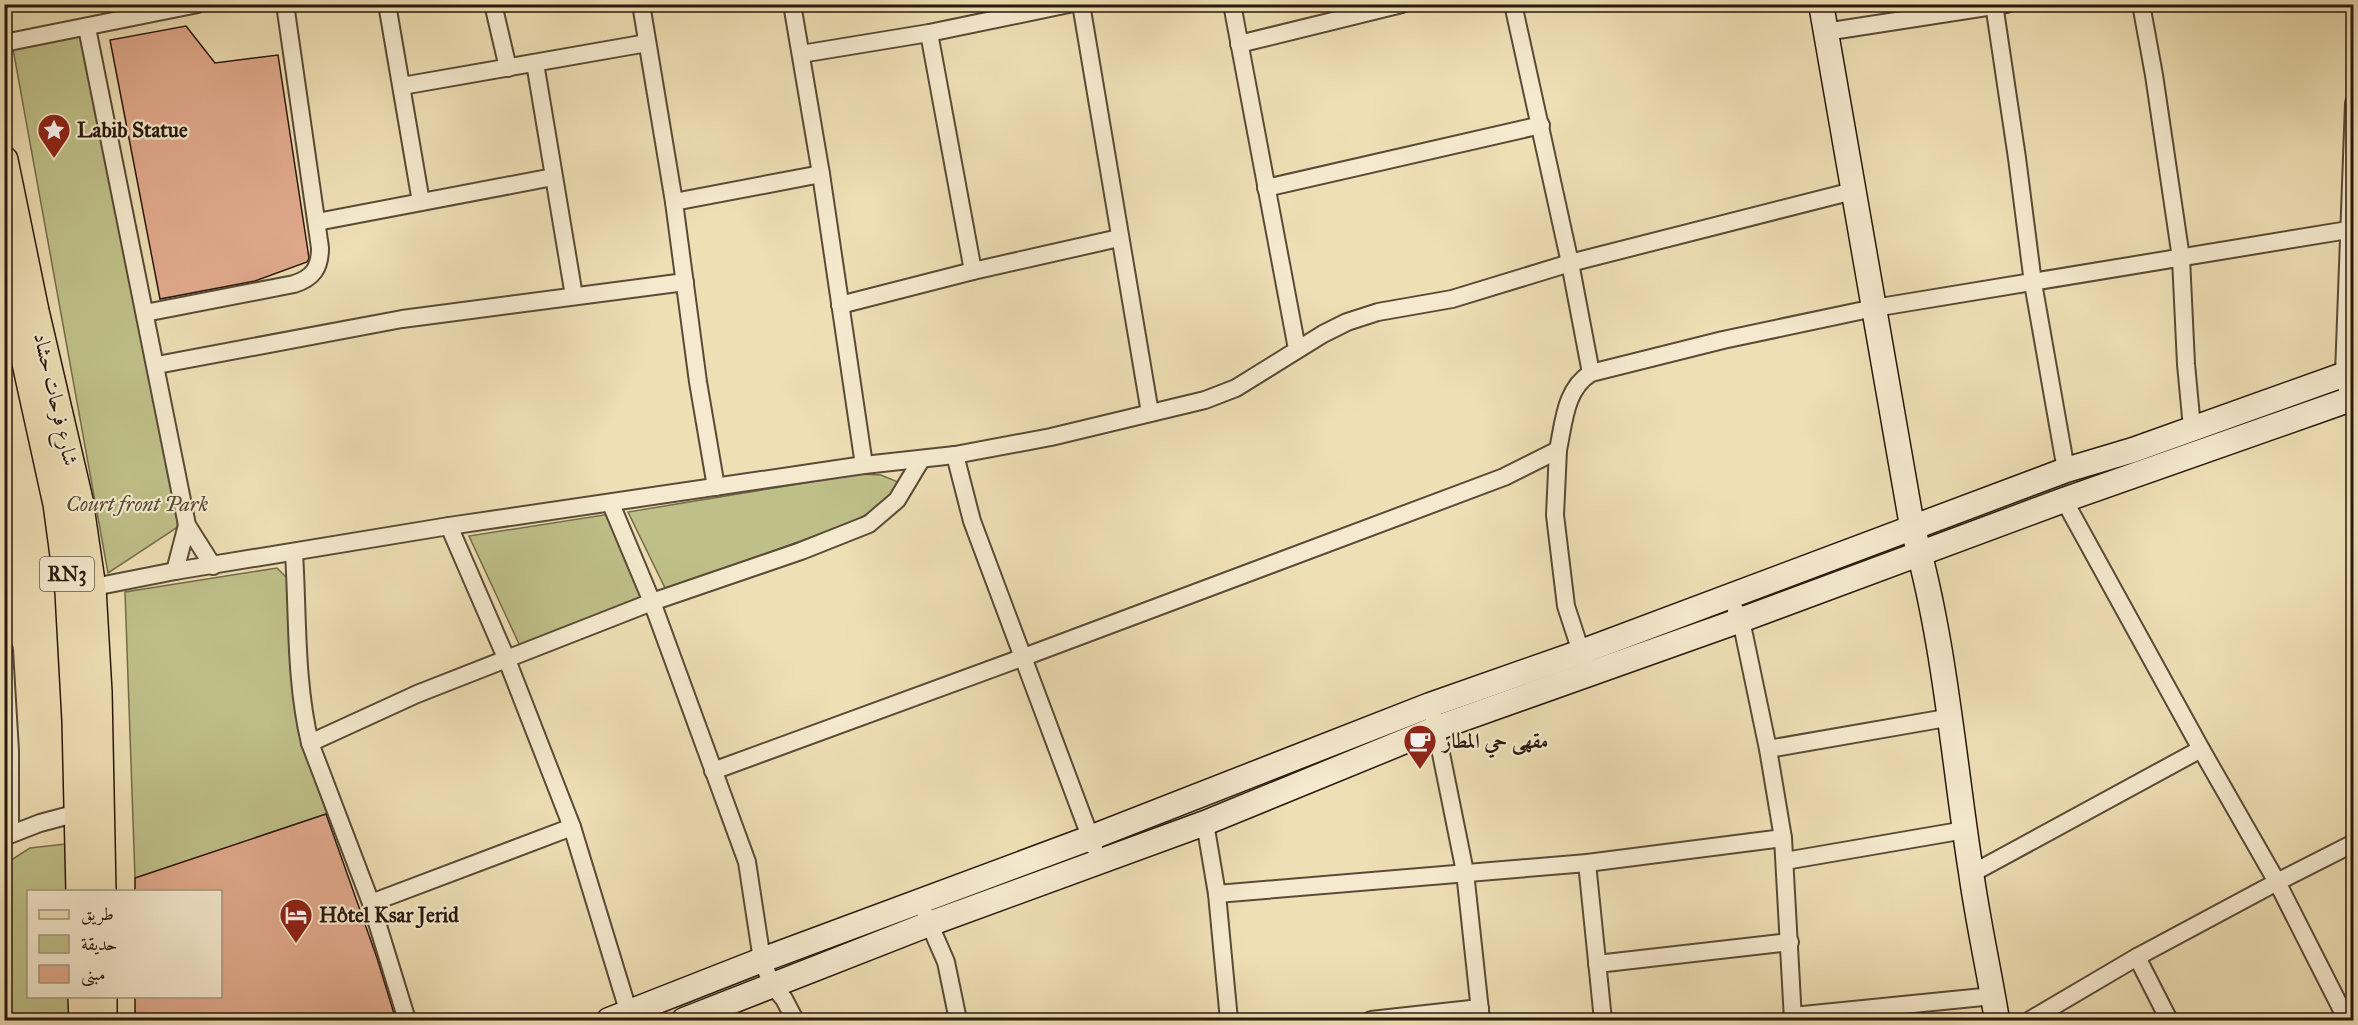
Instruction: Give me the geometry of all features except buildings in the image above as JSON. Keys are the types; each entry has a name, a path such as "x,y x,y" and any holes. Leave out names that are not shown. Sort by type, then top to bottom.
{"main road":[{"name":"شارع فرحات حشاد","path":"4,160 10,213 35,310 98,692 90,810 80,890"},
{"name":"شارع فرحات حشاد","path":"4,262 68,502"},
{"name":"شارع فرحات حشاد","path":"90,810 102,890"},
{"path":"82,998 82,1020"},
{"path":"103,998 103,1020"}],"street":[{"path":"4,43 198,4"},
{"path":"145,313 302,281 312,276 318,268 320,259 317,222 285,4"},
{"path":"387,4 421,202"},
{"path":"493,4 507,68"},
{"path":"641,4 674,202 698,382 716,487"},
{"path":"792,4 821,174 864,465"},
{"path":"801,54 929,33 1069,4"},
{"path":"1081,4 1150,413"},
{"path":"1232,4 1297,350"},
{"path":"1239,44 1364,9 1402,4"},
{"path":"1513,4 1541,125 1591,373"},
{"path":"1821,4 1912,526 1920,554 1952,717 1971,874 1997,1020"},
{"path":"2141,4 2181,258 2186,364 2192,428"},
{"path":"1826,32 1998,5 2033,283 2066,470"},
{"path":"87,28 157,365 187,525 213,566"},
{"path":"929,33 973,271"},
{"path":"402,86 647,43"},
{"path":"535,63 574,296"},
{"path":"449,526 507,660 572,827 623,1018 762,960 1090,838 1430,705 1741,620 2064,500 2351,398 2348,230 2354,103"},
{"path":"1266,188 1541,125"},
{"path":"674,202 821,174"},
{"path":"317,222 553,177"},
{"path":"81,590 449,526 864,465 921,460 1041,439 1205,400 1236,388 1297,350 1357,318 1452,299 1570,263 1853,191"},
{"path":"1585,662 1566,606 1555,515 1558,450 1568,400 1580,380 1591,373 1723,340 1874,308 2348,230"},
{"path":"840,305 973,271 1119,238"},
{"path":"157,365 402,319 685,282"},
{"path":"684,1020 929,924 1206,823 1437,728 1729,596 2066,470 2133,450 2349,373"},
{"path":"713,771 1504,477 1558,450"},
{"path":"2133,450 2143,472"},
{"path":"955,455 972,521 1099,863"},
{"path":"310,742 417,694 652,602 839,538 869,524 897,500 921,460"},
{"path":"2064,500 2277,882 2347,1020"},
{"path":"611,504 652,602 747,862 762,960 772,985 784,999 795,1020"},
{"path":"175,572 187,525"},
{"path":"294,553 300,678 310,742 371,903 407,1020"},
{"path":"1729,596 1741,620 1768,749 1783,838 1793,1018 1993,996"},
{"path":"4,650 10,751 7,836 90,810"},
{"path":"1371,1020 1480,1014 1465,872 1437,728 1430,705"},
{"path":"1768,749 1952,717"},
{"path":"1971,874 2201,749"},
{"path":"1206,823 1217,894 1229,1020"},
{"path":"371,903 572,827"},
{"path":"1785,861 1965,830"},
{"path":"1217,894 1587,863 1783,838"},
{"path":"2030,1020 2137,957 2354,843"},
{"path":"1587,863 1602,1020"},
{"path":"920,901 946,962 958,1020"},
{"path":"1597,964 1790,942"},
{"path":"2137,957 2169,1020"}],"green space":[{"name":"Court front Park","path":"84,31 181,525 108,573 13,49"},
{"path":"859,474 881,475 898,482 886,503 855,521 666,590 628,512"},
{"path":"610,514 645,601 520,646 469,536"},
{"path":"277,568 291,582 302,744 327,814 135,878 125,592"},
{"path":"74,843 74,890 27,890 27,998 75,998 75,1020 5,1020 5,864 30,848"}],"place":[{"name":"Labib Statue","path":"54,159"},
{"name":"مقهى حي المطار","path":"1420,770"},
{"name":"Hôtel Ksar Jerid","path":"296,944"}]}
